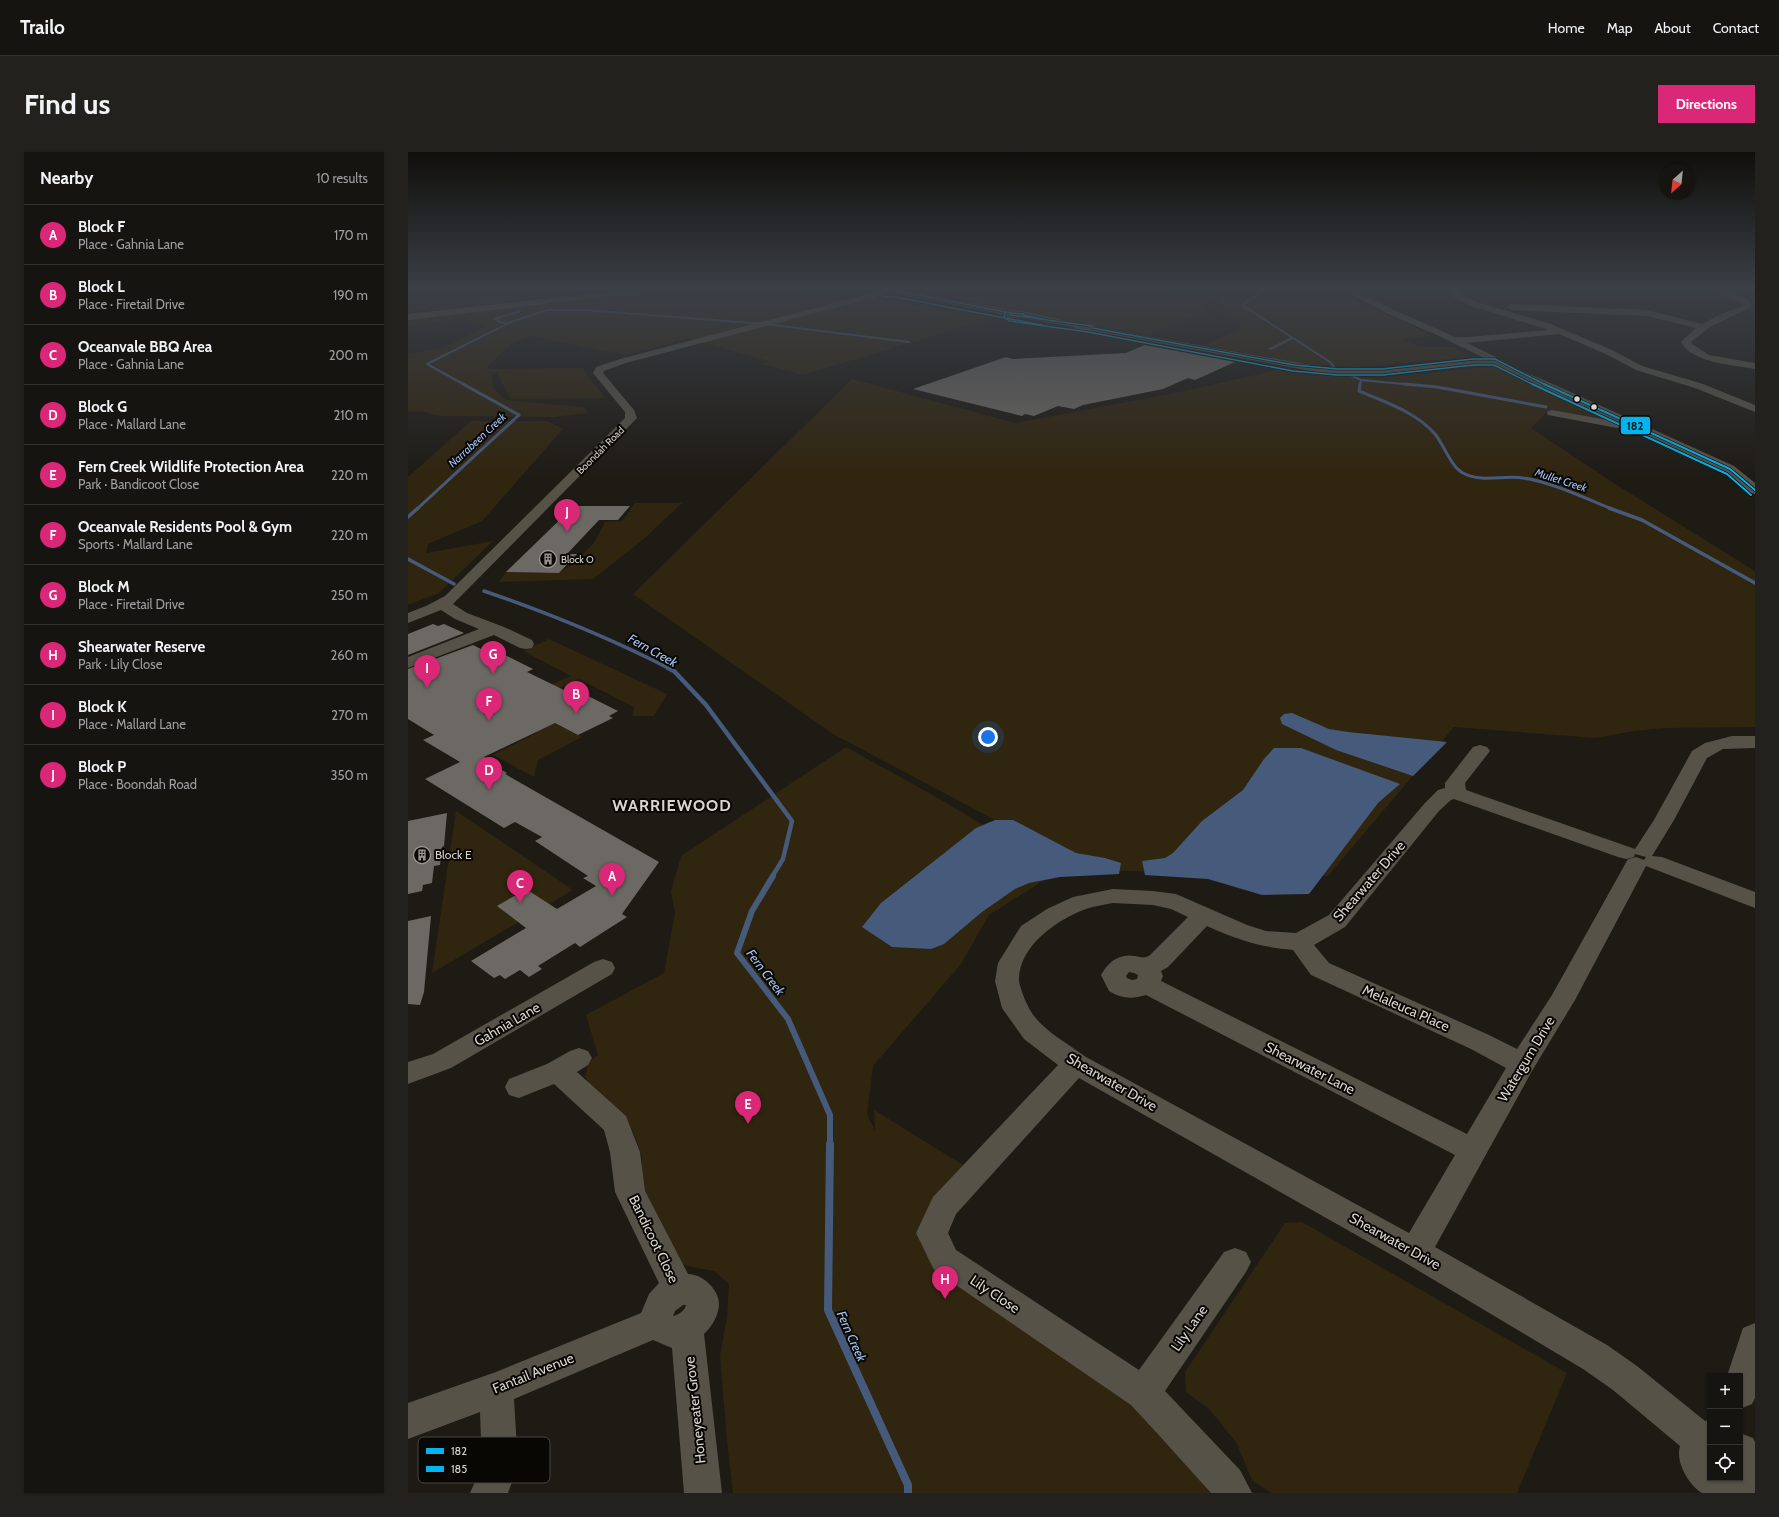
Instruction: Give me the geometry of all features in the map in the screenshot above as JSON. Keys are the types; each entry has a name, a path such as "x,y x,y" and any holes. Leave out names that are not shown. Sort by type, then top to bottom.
{"street":[{"name":"Boondah Road","path":"408,618 443,604 631,418 630,412 598,373 600,369 658,352"},
{"path":"1221,352 1327,370 1352,371 1387,372 1487,360"},
{"path":"1470,352 1714,461 1740,477 1755,490"},
{"path":"1476,352 1487,360"},
{"path":"1608,352 1639,368 1692,384 1755,409"},
{"path":"1697,352 1706,357 1755,366"},
{"path":"1352,371 1487,360"},
{"path":"1552,414 1650,431"},
{"path":"1740,477 1755,476"},
{"path":"443,604 451,611 469,620 526,644"},
{"path":"408,663 493,629"},
{"name":"Watergum Drive","path":"1416,1252 1522,1064 1562,1000 1640,858 1664,820 1699,755 1708,747 1728,742 1755,742"},
{"path":"1480,751 1456,783 1456,793 1755,900"},
{"name":"Shearwater Drive","path":"1456,793 1445,794 1432,807 1337,921 1300,942 1265,939 1239,931 1176,902 1153,898 1113,896 1081,902 1055,914 1029,932 1010,963 1007,981 1015,1008 1033,1032 1076,1064 1416,1252 1595,1357 1705,1439"},
{"name":"Shearwater Lane","path":"1204,915 1159,961 1147,977 1473,1151"},
{"name":"Melaleuca Place","path":"1300,942 1320,969 1480,1042 1522,1064"},
{"name":"Gahnia Lane","path":"408,1073 442,1061 603,968"},
{"name":"Bandicoot Close","path":"519,1087 568,1064 616,1124 625,1152 630,1192 679,1290"},
{"name":"Lily Close","path":"1076,1064 944,1206 932,1233 945,1260 1143,1393 1227,1482 1234,1493"},
{"name":"Lily Lane","path":"1143,1393 1235,1262"},
{"name":"Honeyeater Grove","path":"679,1290 663,1300 659,1306 656,1316 672,1324 703,1493"},
{"name":"Fantail Avenue","path":"408,1421 672,1324"},
{"path":"1743,1381 1755,1339"},
{"path":"496,1389 498,1437"},
{"path":"1705,1439 1696,1452 1701,1466 1707,1469"},
{"path":"489,1493 493,1483"}],"shaded area":[{"path":"421,352 503,352 485,369 582,368 605,398 511,399 496,372 492,375 494,389 506,400 585,407 587,413 554,417 439,416 421,411 408,411 408,354"},
{"path":"608,352 638,352 625,355"},
{"path":"736,352 881,352 803,375 762,364 768,361"},
{"path":"1238,352 1462,352 1469,356 1462,358 1355,367 1295,363"},
{"path":"1488,367 1500,368 1614,421 1550,410 1531,428 1620,487 1755,571 1755,727 1665,728 1634,731 1596,738 1454,727 1328,876 1089,870 833,734 633,594 852,379 1015,423 1175,393 1286,368 1341,376 1371,378 1463,395 1376,378"},
{"path":"471,421 547,421 563,429 482,521 428,544 426,553 493,541 439,593 408,605 408,477"},
{"path":"635,503 682,503 645,538 593,579 499,582 506,572 559,573 572,564 594,543 605,522 622,521"},
{"path":"549,639 667,694 654,716 632,716 634,707 579,679 520,706 582,737 538,760 534,777 493,755 538,732 492,706 508,703 571,676 523,651"},
{"path":"846,747 929,793 1060,870 989,915 961,964 873,1066 867,1114 875,1131 874,1110 968,1168 924,1226 1137,1402 1220,1493 733,1493 720,1356 727,1317 729,1284 714,1271 687,1266 671,1259 645,1197 642,1181 642,1156 632,1129 617,1119 597,1101 585,1076 589,1062 598,1055 586,1015 664,973 675,913 671,891 681,856"},
{"path":"456,811 573,890 432,973"},
{"path":"1302,1222 1567,1373 1517,1493 1271,1493 1252,1480 1236,1442 1208,1408 1186,1392 1185,1372 1285,1223"}],"water":[{"path":"1292,713 1329,729 1447,742 1413,776 1336,750 1282,724 1280,718 1284,714"},
{"path":"1274,748 1301,748 1400,784 1378,803 1309,894 1262,895 1208,879 1145,875 1142,861 1165,858 1173,853 1202,821 1243,790 1264,759"},
{"path":"995,820 1013,820 1076,853 1105,858 1121,863 1119,874 1060,877 1029,883 1015,889 982,912 944,944 931,949 892,947 862,927 881,903 976,828"}],"building":[{"path":"1129,352 1180,352 1235,362 1195,380 1188,378 1163,389 1083,405 1074,409 1058,406 1034,416 1025,414 1022,416 913,389 1006,357 1013,359 1126,353"},
{"path":"574,506 630,506 618,520 599,520 567,554 577,554 559,573 506,572"},
{"path":"433,624 438,626 444,624 464,633 408,655 408,634"},
{"path":"473,645 495,656 501,653 533,669 527,672 566,691 572,688 618,711 609,716 613,718 578,735 555,723 484,757 489,760 486,761 507,773 505,774 659,862 622,914 627,917 580,947 575,943 538,966 542,969 529,977 520,970 505,979 500,975 494,978 471,961 526,928 497,906 526,889 557,909 596,886 583,878 588,876 535,841 542,837 515,822 504,828 425,779 460,762 423,740 434,735 408,719 408,669"},
{"name":"Block E","path":"447,813 444,846 442,847 440,865 434,866 432,883 423,885 422,891 408,894 408,821"},
{"path":"431,916 424,992 420,1005 408,1004 408,921"}],"waterway":[{"name":"Narrabeen Creek","path":"452,352 427,364 465,385"},
{"path":"1314,352 1330,362 1335,368 1361,380"},
{"path":"1360,385 1361,380"},
{"path":"1361,380 1415,385"},
{"name":"Narrabeen Creek","path":"417,509 519,415 463,384"},
{"name":"Mullet Creek","path":"1360,384 1359,391 1400,408 1427,426 1435,434 1455,466 1463,473 1478,478 1515,477 1533,480 1568,491 1612,509"},
{"path":"1404,384 1415,385"},
{"path":"1415,385 1437,387 1546,407"},
{"name":"Narrabeen Creek","path":"408,517 418,508"},
{"name":"Mullet Creek","path":"1609,508 1642,520 1755,583"},
{"name":"Fern Creek","path":"408,559 454,584"},
{"name":"Fern Creek","path":"484,591 532,608 578,627 625,647 670,669"},
{"name":"Fern Creek","path":"670,669 674,671 706,705 792,821 783,859 772,877"},
{"name":"Fern Creek","path":"773,876 752,911 737,953 788,1019 830,1115 830,1144"},
{"name":"Fern Creek","path":"830,1144 828,1310 908,1485 908,1493"}],"transit line":[{"name":"185","path":"1191,352 1293,371 1337,375 1383,375 1473,365 1494,365 1540,388 1727,474 1751,495"},
{"name":"182","path":"1221,352 1294,365 1338,369 1382,369 1473,359 1495,359 1542,383 1730,469 1755,490"}],"place":[{"name":"Block P","path":"567,532"},
{"name":"Block O","path":"548,559"},
{"name":"Block M","path":"493,674"},
{"name":"Block K","path":"427,688"},
{"name":"Block L","path":"576,714"},
{"name":"Oceanvale Residents Pool & Gym","path":"489,721"},
{"name":"Block G","path":"489,790"},
{"name":"Block E","path":"422,855"},
{"name":"Block F","path":"612,896"},
{"name":"Oceanvale BBQ Area","path":"520,903"},
{"name":"Fern Creek Wildlife Protection Area","path":"748,1124"},
{"name":"Shearwater Reserve","path":"945,1299"}],"district":[{"name":"WARRIEWOOD","path":"672,805"}]}
